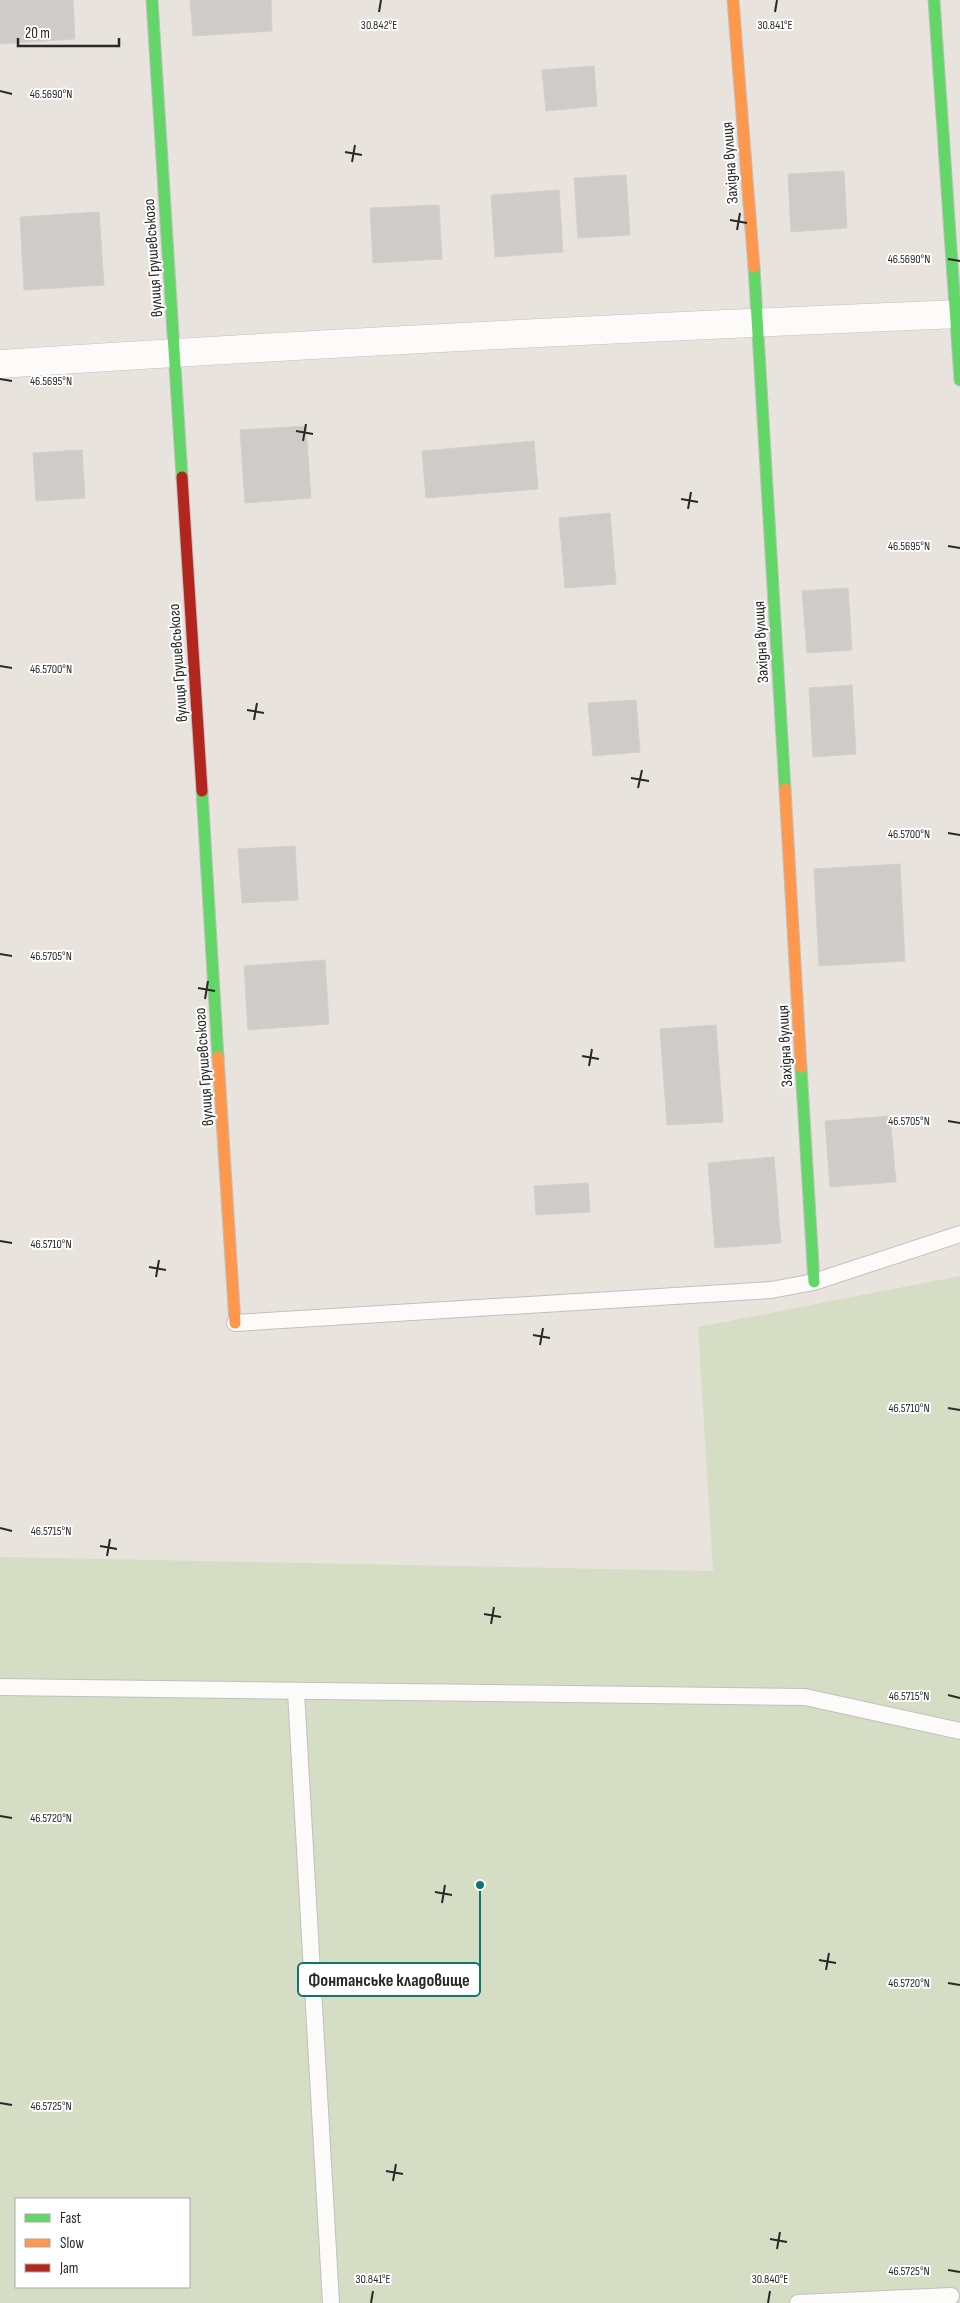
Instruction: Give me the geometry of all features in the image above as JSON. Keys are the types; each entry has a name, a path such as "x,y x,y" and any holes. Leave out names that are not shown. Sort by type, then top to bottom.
{"street":[{"name":"вулиця Грушевського","path":"152,0 235,1323"},
{"name":"Західна вулиця","path":"733,0 758,322 814,1282"},
{"path":"934,0 958,314 960,380"},
{"path":"0,364 758,322 958,314"}],"lane":[{"path":"235,1323 771,1290 814,1282 960,1234"},
{"path":"0,1687 805,1697 960,1731"},
{"path":"296,1692 332,2303"},
{"path":"798,2303 951,2296"}],"green space":[{"path":"960,1276 960,2303 0,2303 0,1557 713,1571 698,1327"}],"building":[{"path":"0,0 73,0 75,39 0,44"},
{"path":"190,0 271,0 272,31 193,36"},
{"path":"594,66 597,106 546,111 542,70"},
{"path":"844,171 847,228 791,232 788,174"},
{"path":"626,175 630,235 578,238 574,178"},
{"path":"559,190 563,252 495,257 491,195"},
{"path":"439,205 442,259 373,263 370,208"},
{"path":"99,212 104,285 24,290 20,217"},
{"path":"306,426 311,498 245,503 240,430"},
{"path":"534,441 538,489 426,498 422,451"},
{"path":"82,450 85,498 36,501 33,453"},
{"path":"610,513 616,584 565,588 559,518"},
{"path":"848,588 852,650 807,653 802,591"},
{"path":"852,685 856,754 813,757 809,688"},
{"path":"636,700 640,752 593,756 588,703"},
{"path":"295,846 298,900 242,903 238,849"},
{"path":"900,864 905,961 819,966 814,869"},
{"path":"325,960 329,1024 248,1030 244,966"},
{"path":"716,1025 723,1122 667,1125 660,1029"},
{"path":"890,1116 896,1182 830,1187 825,1121"},
{"path":"774,1157 781,1243 715,1248 708,1163"},
{"path":"588,1183 590,1212 536,1215 534,1186"}],"traffic: fast":[{"path":"152,0 182,477"},
{"path":"934,0 960,380"},
{"path":"754,267 785,789"},
{"path":"202,791 218,1057"},
{"path":"801,1067 814,1282"}],"traffic: slow":[{"path":"733,0 754,267"},
{"path":"785,789 801,1067"},
{"path":"218,1057 235,1323"}],"traffic: jam":[{"path":"182,477 202,791"}],"place":[{"name":"Фонтанське кладовище","path":"480,1885"}]}
